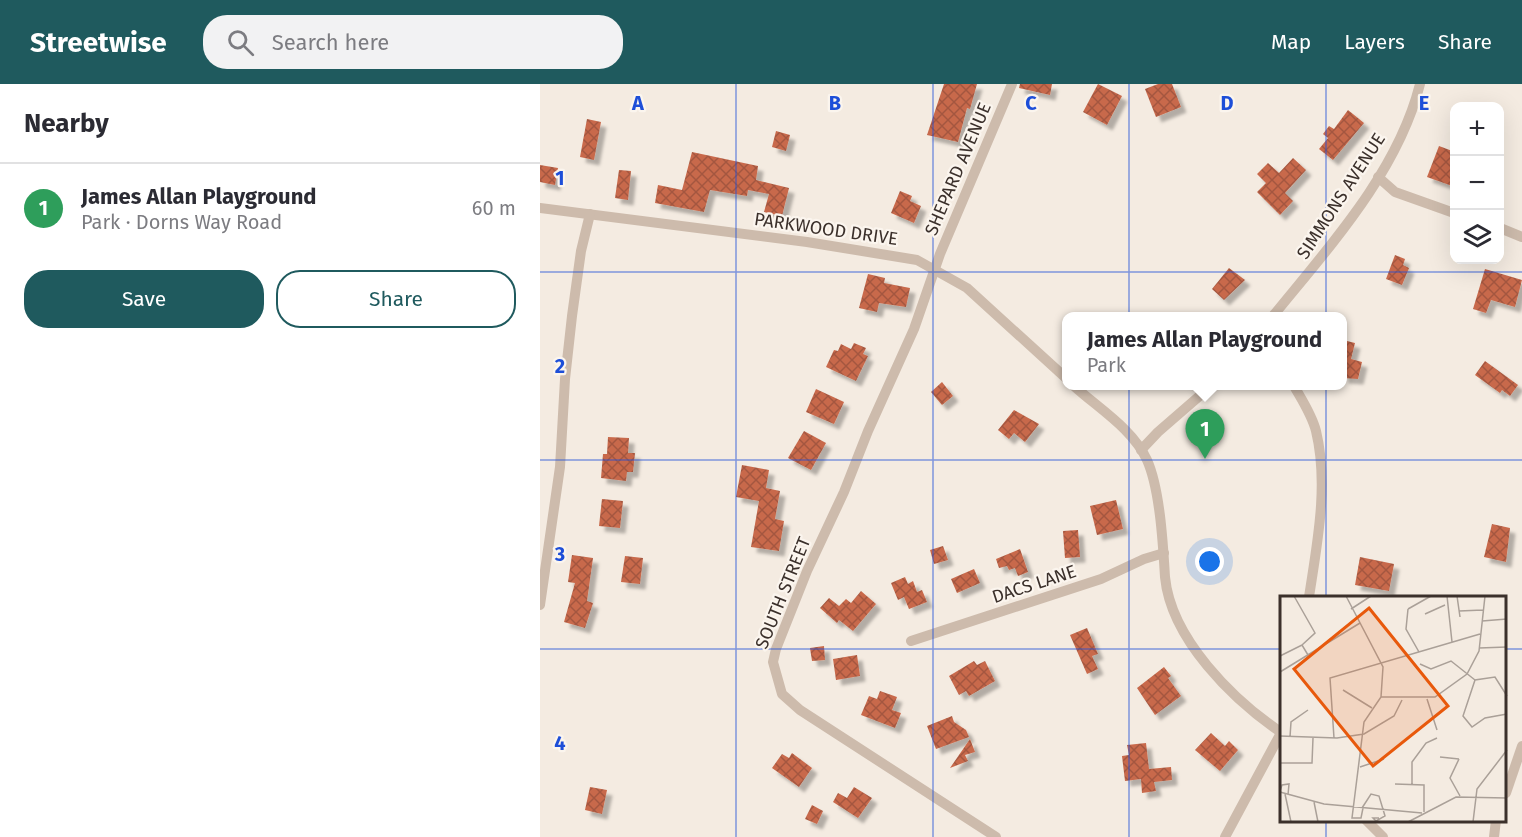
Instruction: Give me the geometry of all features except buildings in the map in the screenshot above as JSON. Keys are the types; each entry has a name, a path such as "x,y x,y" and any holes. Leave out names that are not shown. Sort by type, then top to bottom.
{"street":[{"name":"SHEPARD AVENUE","path":"934,267 1012,84"},
{"name":"SIMMONS AVENUE","path":"1276,312 1317,265 1378,177 1410,117 1420,84"},
{"path":"1378,177 1395,192 1450,211"},
{"name":"PARKWOOD DRIVE","path":"540,208 899,255 934,267 967,288 1062,374"},
{"path":"540,605 560,467 572,316 581,251 590,214"},
{"path":"1504,230 1522,237"},
{"name":"SOUTH STREET","path":"934,267 914,329 868,431 844,492 807,571 773,662 782,694 795,706 996,837"},
{"path":"1079,390 1128,432 1141,450 1152,479 1166,579 1172,605 1188,641 1214,673 1268,724 1280,731"},
{"path":"1141,450 1205,390"},
{"path":"1296,390 1316,430 1320,462 1320,526 1309,596"},
{"name":"DACS LANE","path":"911,641 1092,582 1164,553"},
{"path":"1225,837 1280,736"},
{"path":"1507,790 1522,746"},
{"path":"1368,822 1383,837"},
{"path":"1494,837 1496,822"}],"place":[{"name":"James Allan Playground","path":"1205,459"}]}
